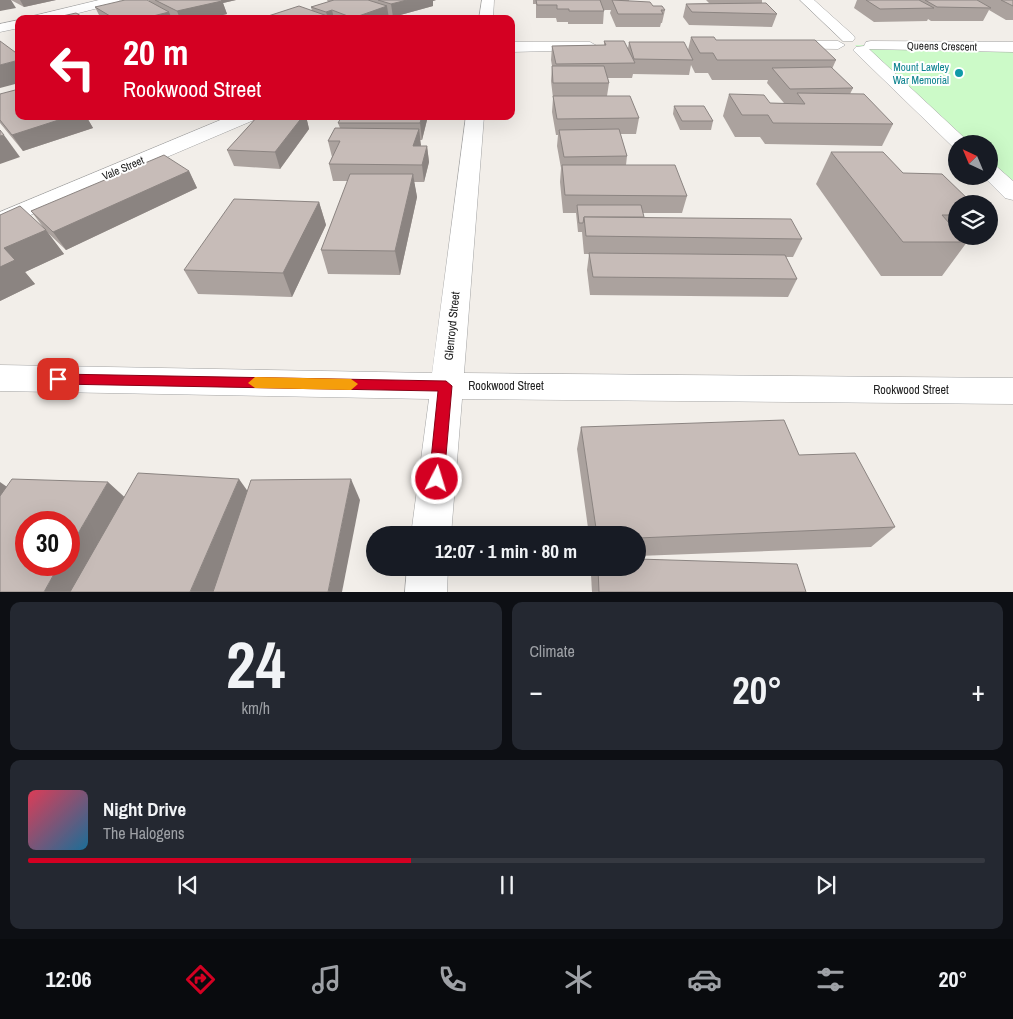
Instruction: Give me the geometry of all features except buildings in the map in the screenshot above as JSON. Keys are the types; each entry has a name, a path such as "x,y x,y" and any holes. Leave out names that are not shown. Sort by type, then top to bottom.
{"street":[{"path":"54,15 114,0"},
{"path":"486,15 488,0"},
{"path":"806,0 843,41"},
{"path":"0,28 15,25"},
{"path":"768,45 859,40 952,135"},
{"path":"515,46 600,46"},
{"name":"Queens Crescent","path":"866,48 1013,47"},
{"name":"Vale Street","path":"0,221 238,120"},
{"name":"Glenroyd Street","path":"433,526 475,120"},
{"path":"998,179 1013,193"},
{"name":"Rookwood Street","path":"0,378 446,386 1013,391"},
{"path":"426,592 427,576"}],"green space":[{"path":"855,45 1013,47 1013,193 998,179 998,135 950,135"}],"slow traffic":[{"path":"255,383 351,384"}],"place":[{"name":"Mount Lawley War Memorial","path":"959,73"}],"route":[{"path":"58,379 446,386 437,479"}]}
